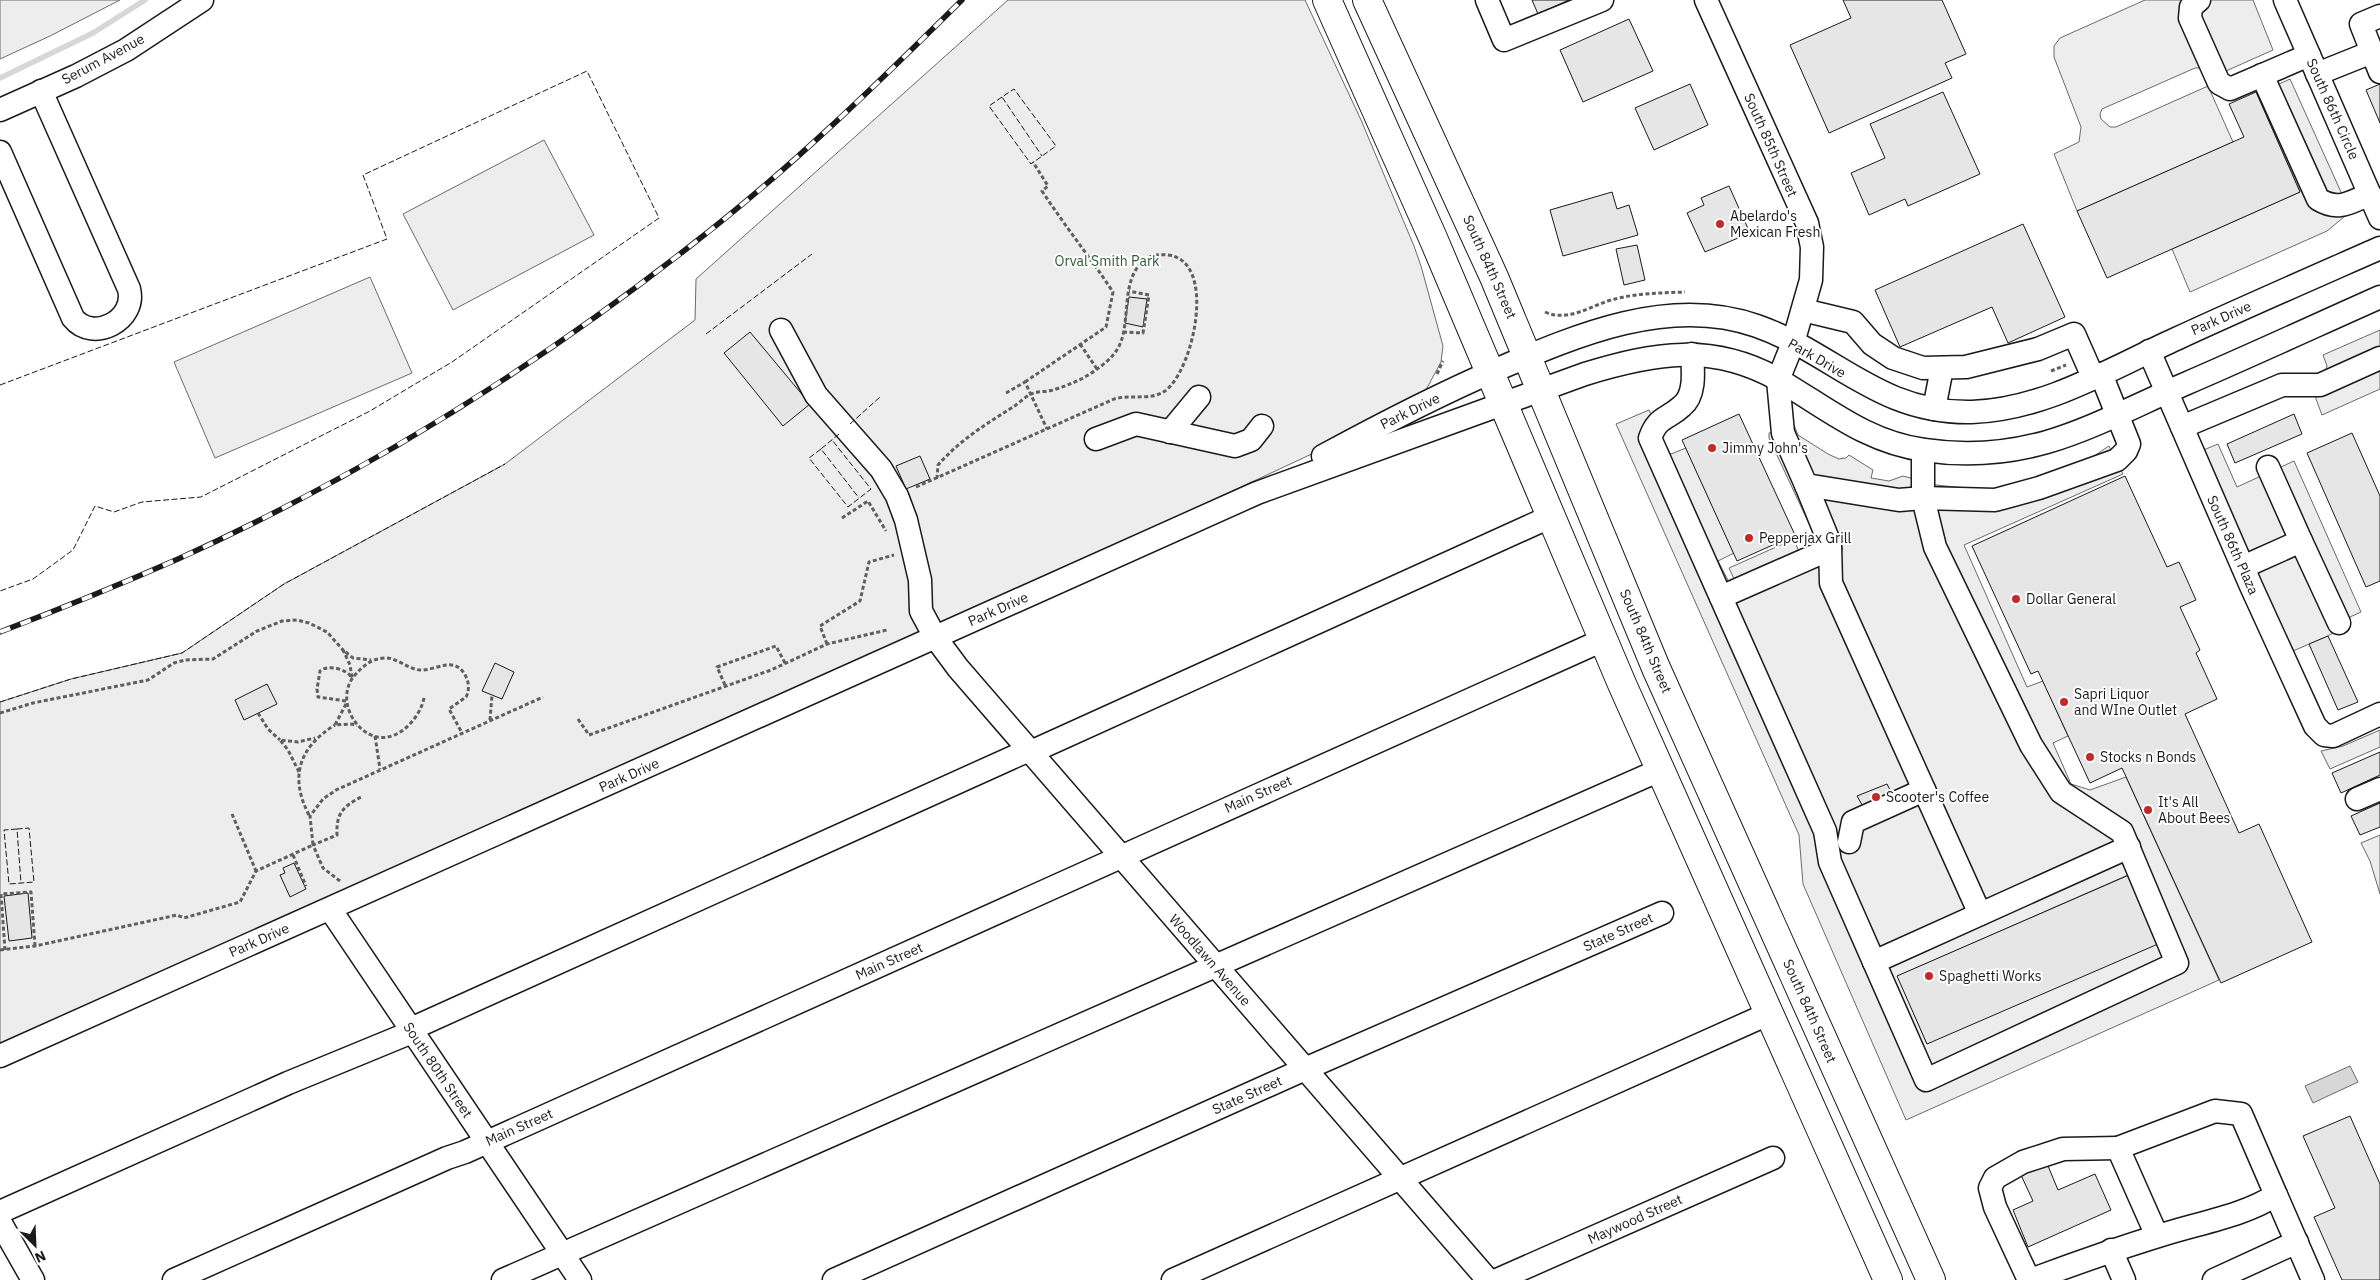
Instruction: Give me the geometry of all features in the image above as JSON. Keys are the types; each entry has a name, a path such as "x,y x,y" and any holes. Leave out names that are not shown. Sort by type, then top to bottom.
{"main road":[{"path":"1327,0 1433,238 1660,770 1768,1014 1889,1279"},
{"name":"South 84th Street","path":"1367,0 1460,200 1542,388 1656,668 1930,1280"}],"street":[{"name":"Serum Avenue","path":"0,110 126,50 202,0"},
{"path":"1487,0 1504,40 1602,0"},
{"path":"2199,0 2191,7 2190,18 2218,83 2230,89 2262,75 2313,65 2376,62 2361,24 2380,16"},
{"name":"South 86th Circle","path":"2285,0 2380,218"},
{"name":"South 85th Street","path":"1708,1 1807,224 1812,247 1813,263 1803,310 1794,343 1778,380"},
{"path":"2262,75 2318,199 2328,206 2339,207 2370,194"},
{"path":"0,152 73,318 78,325 94,329 122,318 128,310 131,298 129,289 41,91"},
{"name":"Park Drive","path":"1257,493 1377,426 1528,356 1574,337 1610,326 1645,319 1682,315 1732,319 1758,326 1794,343 1859,382 1904,403 1934,409 1973,412 2020,405 2097,376 2380,248"},
{"name":"Park Drive","path":"0,1056 1257,493 1542,388 1627,362 1667,355 1692,354 1726,359 1778,380 1845,423 1873,436 1923,450 1981,452 2014,449 2047,442 2118,413 2380,297"},
{"path":"1803,310 1853,322 1872,344 1892,358 1923,368 1966,367 2038,349 2074,334 2118,413 2129,444 2126,451 2117,460 2039,488 1995,500 1923,498 1899,500 1806,485"},
{"name":"Woodlawn Avenue","path":"781,330 816,395 881,469 897,496 906,520 906,552 920,580 921,611 935,637 958,668 1488,1280"},
{"name":"South 86th Plaza","path":"2149,351 2315,726 2324,735 2332,736 2380,714"},
{"path":"1692,354 1693,374 1690,394 1683,406 1661,419 1654,426 1650,438 1825,831 1830,862 1926,1080 2177,963 2122,832 2061,792 2031,744 1935,547 1923,498 1923,450"},
{"path":"2182,427 2282,385 2320,385 2380,358"},
{"path":"1934,409 1942,368"},
{"path":"1778,380 1783,433 1830,544 1831,583 1980,914"},
{"path":"1170,432 1199,397"},
{"path":"1096,439 1136,424 1236,446 1251,440 1262,426"},
{"path":"2268,467 2338,623"},
{"path":"0,1212 288,1083 412,1030 1552,516"},
{"path":"2243,567 2301,541"},
{"path":"1721,597 1830,549"},
{"name":"Main Street","path":"174,1280 486,1142 1603,640"},
{"path":"503,1280 1660,770"},
{"path":"2357,800 2380,789"},
{"path":"1849,842 1853,822 1924,790"},
{"path":"1874,962 2128,847"},
{"name":"South 80th Street","path":"330,908 580,1280"},
{"name":"State Street","path":"834,1280 1305,1069 1662,913"},
{"path":"1173,1280 1768,1014"},
{"path":"2276,1195 2260,1205 2111,1250 2030,1280 1996,1208 1990,1188 1995,1178 2023,1162 2063,1149 2118,1148 2215,1111 2241,1114 2313,1280"},
{"path":"2118,1148 2157,1236"},
{"name":"Maywood Street","path":"1497,1280 1773,1158"},
{"path":"0,1222 33,1280"},
{"path":"2214,1280 2297,1242"},
{"path":"2111,1250 2124,1280"}],"path":[{"path":"1006,393 1106,327 1113,292 1080,242 1071,234 1042,192 1048,186 1033,162"},
{"path":"913,488 938,478 1114,399 1125,396 1154,396 1171,385 1182,365 1194,334 1197,310 1193,275 1179,257 1164,254 1154,256 1146,259 1137,268 1129,291 1123,332 1118,350 1097,369 1077,382 1054,390 1031,394 983,424 938,465 938,478"},
{"path":"1123,332 1144,333 1149,295 1129,291"},
{"path":"1080,344 1097,369"},
{"path":"1025,382 1047,429"},
{"path":"827,644 820,626 860,602 869,562 906,552 868,501 842,518"},
{"path":"0,713 33,703 132,685 148,680 174,663 185,660 214,659 257,631 282,621 296,620 309,622 328,632 343,650 350,665 352,678"},
{"path":"578,719 589,735 725,686 785,663 827,644 887,630"},
{"path":"725,686 718,666 776,646 785,663"},
{"path":"343,650 360,660 390,659 420,670 448,664 460,670 468,681 468,694 460,702 449,708 462,733"},
{"path":"280,740 298,742 316,738 335,725 346,702 346,695 352,678 364,665 374,660"},
{"path":"346,702 318,697 316,694 320,671 326,668 344,670 352,678"},
{"path":"489,721 492,694"},
{"path":"310,816 323,799 336,790 543,697"},
{"path":"335,725 357,725 375,736 396,734 409,725 420,711 424,698"},
{"path":"346,702 357,725"},
{"path":"258,713 268,729 288,750 299,774"},
{"path":"375,736 380,769"},
{"path":"316,738 304,756 299,774 300,792 310,816 313,845 326,872 347,885"},
{"path":"36,946 31,892 0,894 2,950 36,946 177,915 184,918 240,902 256,871 336,835 336,822 339,814 349,803 363,796"},
{"path":"232,814 256,871"},
{"path":"293,855 306,886"}],"shaded area":[{"path":"0,0 120,0 0,59"},
{"name":"Orval Smith Park","path":"1008,0 1305,0 1361,120 1421,266 1443,346 1441,362 1421,399 1365,429 1207,503 0,1047 0,702 71,679 182,653 284,584 505,464 695,320 696,279"},
{"path":"2145,0 2253,0 2273,50 2208,79 2200,68 2195,68 2102,109 2101,119 2110,127 2116,127 2208,86 2233,142 2077,211 2054,154 2079,142 2081,127 2054,57 2054,46 2060,38"},
{"path":"2290,79 2350,212 2327,231 2190,292 2172,249 2300,192 2257,94"},
{"path":"544,140 594,235 453,310 403,214"},
{"path":"370,277 412,373 215,458 174,362"},
{"path":"2380,330 2380,389 2322,415 2316,399 2315,376 2325,372 2327,366 2323,355"},
{"path":"1649,410 1669,452 1671,454 1686,448 1734,553 1718,561 1730,584 1735,581 1729,568 1794,539 1799,552 1818,543 1769,438 1769,433 1794,425 1798,435 1828,454 1839,459 1846,458 1849,455 1873,470 1871,478 1889,481 1903,476 1936,485 1995,491 2085,462 2109,446 2123,474 1964,545 2027,687 2043,681 2068,736 2053,743 2071,784 2090,790 2126,777 2219,980 1906,1120 1803,884 1799,835 1616,424","holes":["2128,875 1927,1044 1898,976"]},
{"path":"2218,444 2237,487 2294,461 2361,612 2350,617 2349,623 2328,636 2272,660 2184,458"},
{"path":"2380,730 2380,747 2330,769 2321,751 2343,746"},
{"path":"2380,835 2380,894 2370,861 2361,843"},
{"path":"2350,1066 2358,1082 2313,1103 2305,1086"}],"building":[{"path":"1532,0 1569,0 1538,14"},
{"path":"1843,0 1942,0 1966,54 1945,63 1952,78 1829,133 1790,45 1851,18"},
{"path":"1629,19 1653,71 1583,102 1560,50"},
{"path":"1690,84 1708,125 1654,150 1635,108"},
{"path":"2380,84 2380,123 2366,90"},
{"path":"1943,92 1980,174 1908,206 1905,199 1869,215 1851,173 1885,158 1870,124"},
{"path":"2256,92 2300,192 2107,278 2077,211 2244,137 2229,104"},
{"path":"1729,186 1750,233 1705,252 1687,213 1704,205 1701,198"},
{"path":"1612,192 1617,209 1629,205 1638,235 1563,256 1550,210"},
{"path":"2023,224 2065,317 2008,343 1992,307 1900,347 1875,290"},
{"path":"1637,245 1645,280 1624,285 1616,249"},
{"path":"1129,297 1147,299 1143,327 1125,323"},
{"path":"750,332 810,404 783,426 724,353"},
{"path":"1739,414 1795,535 1737,561 1682,440"},
{"path":"2294,414 2302,434 2235,463 2227,444"},
{"path":"2352,433 2380,496 2380,581 2366,587 2307,453"},
{"path":"920,456 930,479 906,489 896,466"},
{"path":"2125,476 2167,567 2179,562 2196,600 2180,607 2200,650 2196,653 2217,699 2185,714 2239,833 2259,824 2312,942 2221,983 2122,768 2090,783 2038,671 2031,674 1972,546"},
{"path":"2328,636 2358,702 2338,710 2309,644"},
{"path":"495,663 514,672 502,699 482,691"},
{"path":"267,684 277,704 244,720 235,700"},
{"path":"2380,752 2380,775 2341,793 2332,773"},
{"name":"Scooter's Coffee","path":"1887,784 1894,798 1865,810 1857,796"},
{"path":"2380,803 2380,827 2360,835 2351,816"},
{"path":"294,863 306,889 290,897 280,875 285,873 283,868"},
{"path":"2129,875 2158,944 1927,1044 1897,976"},
{"path":"28,893 32,938 9,941 4,896"},
{"path":"2350,1116 2380,1184 2380,1280 2342,1280 2314,1217 2335,1208 2303,1136"},
{"path":"2046,1161 2058,1190 2095,1174 2111,1210 2028,1247 2013,1210 2033,1201 2020,1173"}],"waterway":[{"path":"0,78 93,33 145,0"}],"railway":[{"path":"0,632 134,578 246,527 380,455 510,376 634,289 730,215 832,126 962,0"}],"fence":[{"path":"0,385 387,239 363,175 587,71 659,218 452,362 370,411 201,497 142,502 114,512 95,506 73,550 33,579 0,591"},
{"path":"1002,97 989,106 1031,164 1056,146 1014,89 1002,97 1042,156"},
{"path":"706,334 812,254"},
{"path":"850,424 880,397"},
{"path":"839,434 821,449 859,498"},
{"path":"821,449 809,458 848,507 871,489 832,440"},
{"path":"0,702 71,679 182,653 284,584 505,464"},
{"path":"17,829 4,830 9,884 34,882 29,828 17,829 21,883"}],"place":[{"name":"Abelardo's Mexican Fresh","path":"1720,224"},
{"name":"Jimmy John's","path":"1712,448"},
{"name":"Pepperjax Grill","path":"1749,538"},
{"name":"Dollar General","path":"2016,599"},
{"name":"Sapri Liquor and WIne Outlet","path":"2064,702"},
{"name":"Stocks n Bonds","path":"2090,757"},
{"name":"Scooter's Coffee","path":"1876,797"},
{"name":"It's All About Bees","path":"2148,810"},
{"name":"Spaghetti Works","path":"1929,976"}]}
